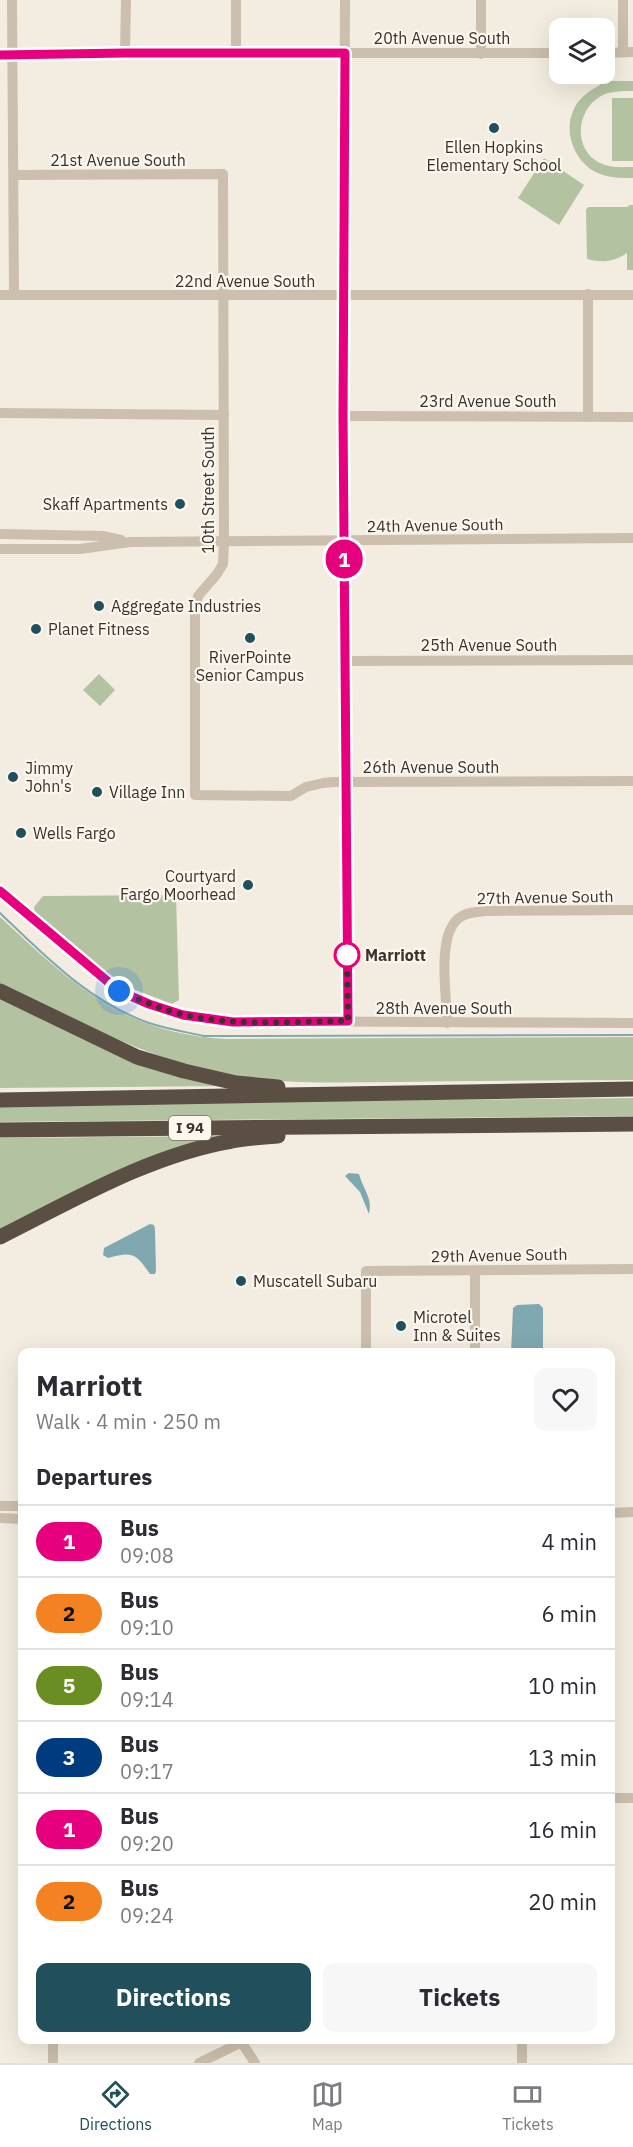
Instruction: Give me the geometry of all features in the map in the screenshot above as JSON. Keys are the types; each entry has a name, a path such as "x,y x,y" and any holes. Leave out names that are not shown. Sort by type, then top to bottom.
{"highway":[{"path":"0,991 137,1057 236,1083 292,1089 319,1095"},
{"name":"I 94","path":"0,1100 633,1089"},
{"name":"I 94","path":"0,1130 633,1124"},
{"path":"0,1237 142,1168 195,1150 232,1141 379,1126"}],"street":[{"path":"12,0 6,55 14,175 14,296"},
{"path":"125,53 126,0"},
{"path":"236,0 236,53"},
{"path":"345,0 343,416 348,1021"},
{"path":"481,0 481,54"},
{"path":"623,0 628,52"},
{"name":"20th Avenue South","path":"6,55 549,53"},
{"name":"21st Avenue South","path":"14,175 223,174"},
{"name":"10th Street South","path":"195,795 195,613 198,596 223,564 224,542 223,174"},
{"path":"588,294 588,417"},
{"name":"22nd Avenue South","path":"0,296 633,295"},
{"path":"0,413 224,415"},
{"name":"23rd Avenue South","path":"343,416 633,417"},
{"name":"24th Avenue South","path":"0,534 103,536 130,542"},
{"path":"59,535 59,549"},
{"name":"24th Avenue South","path":"0,549 81,549 130,542 633,538"},
{"name":"25th Avenue South","path":"345,661 633,660"},
{"name":"26th Avenue South","path":"195,795 291,796 323,783 345,782 633,781"},
{"name":"28th Avenue South","path":"0,891 119,991 183,1015 233,1022 633,1023"},
{"name":"27th Avenue South","path":"447,1023 444,945 449,931 458,918 486,911 633,910"},
{"name":"29th Avenue South","path":"366,1348 366,1271 633,1269"},
{"path":"475,1271 475,1348"},
{"path":"0,1506 18,1506"},
{"path":"615,1513 633,1512"},
{"path":"0,1518 18,1519"},
{"path":"615,1798 633,1798"},
{"path":"52,2044 52,2063"},
{"path":"199,2063 240,2044"},
{"path":"245,2044 255,2063"},
{"path":"522,2044 522,2063"}],"green space":[{"path":"615,81 633,81 633,91 608,93 592,103 582,122 583,143 587,152 595,160 605,165 633,167 633,178 612,177 592,170 584,164 574,148 570,120 575,106 588,92 600,85 615,84"},
{"path":"612,98 633,98 633,161 612,161"},
{"path":"544,158 584,185 559,225 518,198"},
{"path":"633,205 633,270 627,270 627,253 608,261 587,259 586,210 588,207 628,207"},
{"path":"99,674 115,690 100,706 83,690"},
{"path":"176,895 179,1000 172,1004 128,987 107,975 35,914 34,907 43,896"},
{"path":"0,917 51,963 101,1001 157,1027 189,1035 226,1039 633,1037 633,1080 303,1082 254,1079 206,1070 126,1043 0,985"},
{"path":"0,996 232,1086 0,1088"},
{"path":"633,1098 633,1116 0,1122 0,1104"},
{"path":"230,1136 0,1231 0,1138"}],"water":[{"path":"349,1173 359,1174 369,1198 369,1214 360,1192 345,1176"},
{"path":"150,1224 154,1225 155,1229 155,1274 150,1274 133,1256 108,1258 103,1255 104,1248"},
{"path":"539,1304 543,1308 543,1348 511,1348 513,1308 517,1305"}],"waterway":[{"path":"0,913 69,976 107,1003 149,1023 204,1036 633,1035"}],"bus line":[{"name":"1","path":"0,55 345,53 343,416 348,1021 233,1022 183,1015 149,1004 119,991 0,891"}],"place":[{"name":"Ellen Hopkins Elementary School","path":"494,128"},
{"name":"Skaff Apartments","path":"180,504"},
{"name":"Aggregate Industries","path":"99,606"},
{"name":"Planet Fitness","path":"36,629"},
{"name":"RiverPointe Senior Campus","path":"250,638"},
{"name":"Jimmy John's","path":"13,777"},
{"name":"Village Inn","path":"97,792"},
{"name":"Wells Fargo","path":"21,833"},
{"name":"Courtyard Fargo Moorhead","path":"248,885"},
{"name":"Marriott","path":"347,955"},
{"name":"Muscatell Subaru","path":"241,1281"},
{"name":"Microtel Inn & Suites","path":"401,1326"}],"route":[{"path":"119,991 183,1015 233,1022 348,1021 347,955"}]}
